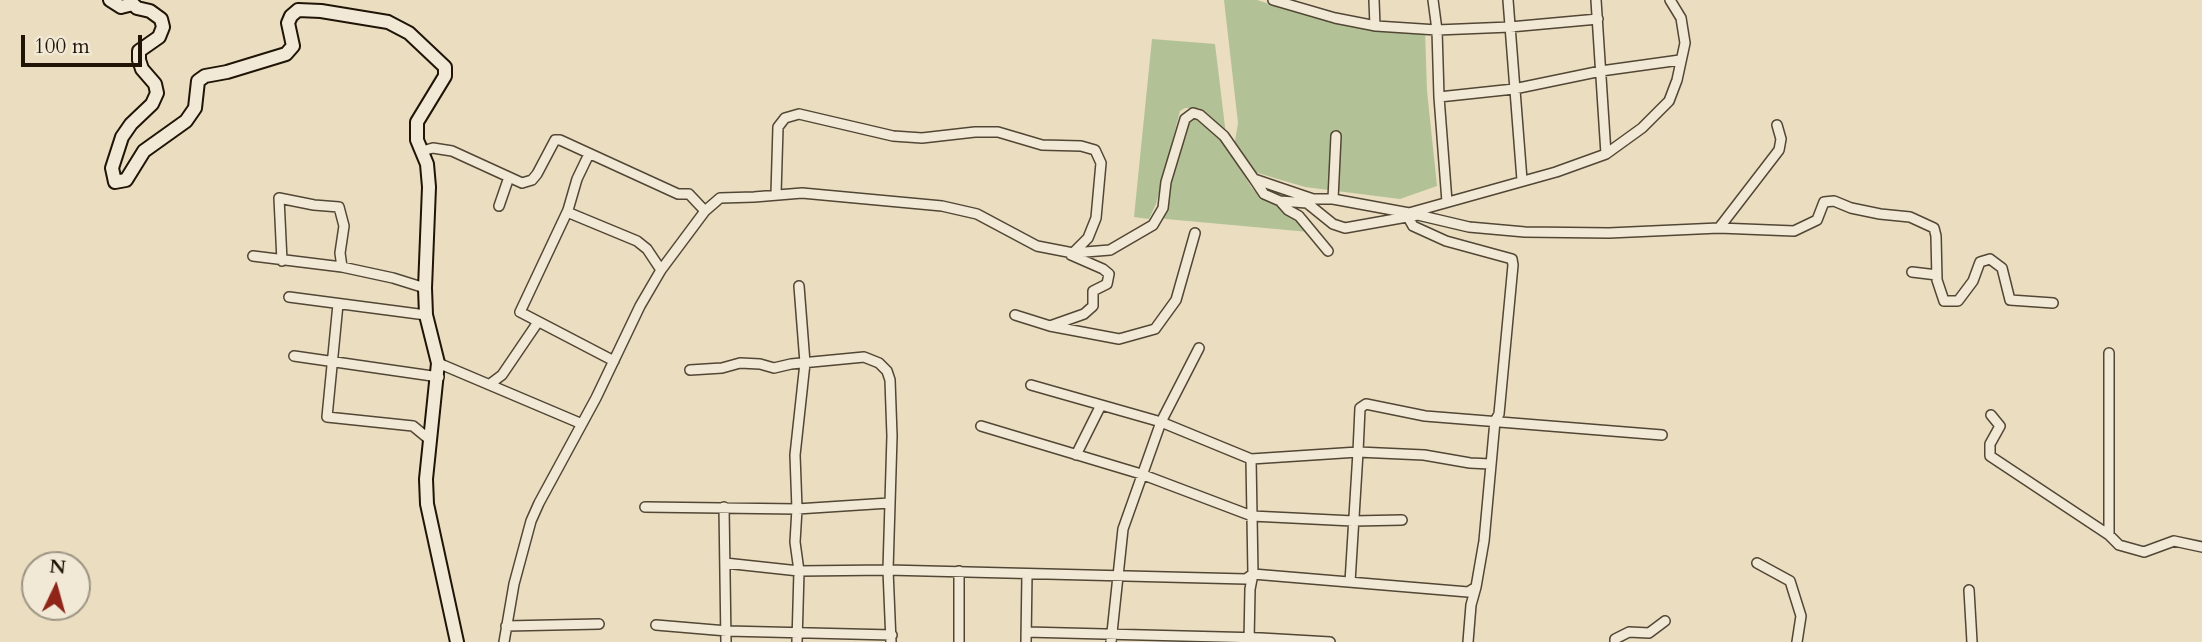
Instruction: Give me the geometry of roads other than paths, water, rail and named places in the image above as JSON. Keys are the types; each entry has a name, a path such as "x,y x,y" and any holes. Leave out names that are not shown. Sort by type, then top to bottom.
{"street":[{"path":"110,0 121,7 133,4 137,8 150,11 160,19 163,27 159,37 139,51 142,69 155,84 157,93 152,104 122,137 112,168 115,182 126,180 144,151 186,121 195,108 198,81 205,76 286,54 293,46 288,23 298,10 388,22 409,33 445,67 441,85 417,122 417,140 427,164 429,187 426,315 439,377 426,479 427,504 457,642"},
{"path":"1273,0 1335,18 1376,26 1437,30 1598,19"},
{"path":"1374,0 1376,26"},
{"path":"1433,0 1447,202"},
{"path":"1508,0 1522,180"},
{"path":"1596,0 1606,154"},
{"path":"504,642 514,584 531,521 661,270 705,211 720,198 802,192 942,206 977,214 1037,246 1070,252 1110,250 1153,225 1163,208 1166,182 1185,119 1193,113 1200,115 1224,136 1264,194 1280,201 1307,203 1333,224 1345,228 1408,215 1606,154 1642,128 1669,101 1677,80 1685,43 1681,18 1670,0"},
{"path":"1439,97 1514,89 1601,71 1680,61"},
{"path":"776,194 778,127 785,118 799,114 893,136 922,138 998,132 1042,145 1081,146 1095,150 1101,163 1096,218 1088,238 1070,252"},
{"path":"1719,228 1779,150 1781,139 1777,125"},
{"path":"1333,200 1336,136"},
{"path":"422,151 433,148 452,151 522,183 532,180 555,140 559,139 678,194 689,194 705,211"},
{"path":"589,154 576,179 567,212 520,312 614,361"},
{"path":"499,206 509,177"},
{"path":"1254,179 1313,199 1418,215 1469,227 1525,232 1609,233 1719,228 1794,231 1817,220 1824,202 1834,201 1870,212 1910,217 1934,228 1937,275 1944,301 1958,301 1973,281 1980,262 1990,260 2002,268 2010,300 2053,303"},
{"path":"282,261 279,198 339,207 344,226 341,267"},
{"path":"1280,201 1288,210 1299,216 1328,251"},
{"path":"567,212 638,241 661,270"},
{"path":"1408,215 1413,226 1446,241 1512,259 1508,337 1499,414 1495,421 1484,541 1471,605 1468,642"},
{"path":"1015,315 1050,326 1119,340 1155,329 1176,300 1195,233"},
{"path":"1050,326 1084,314 1093,306 1093,291 1107,284 1109,274 1070,252"},
{"path":"253,256 341,267 425,288"},
{"path":"1912,272 1937,275"},
{"path":"797,637 800,571 795,542 796,433 806,363 799,286"},
{"path":"289,297 426,315"},
{"path":"338,304 327,416 413,426 430,440"},
{"path":"490,384 502,375 538,322"},
{"path":"1111,638 1123,529 1161,422 1199,348"},
{"path":"2109,353 2109,535"},
{"path":"294,356 439,377"},
{"path":"656,625 797,637 891,638 888,570 892,436 890,380 887,371 879,363 864,357 774,368 740,363 722,368 691,370"},
{"path":"438,363 582,424"},
{"path":"1031,385 1161,422 1251,459 1358,452 1424,455 1490,464"},
{"path":"1350,582 1360,408 1366,404 1425,416 1662,435"},
{"path":"1076,455 1101,405"},
{"path":"1991,415 2000,426 1990,444 1990,456 2109,535 2119,545 2144,552 2174,541 2202,547"},
{"path":"981,426 1141,474 1252,516 1353,521 1402,520"},
{"path":"1249,640 1253,574 1251,459"},
{"path":"645,507 797,509 889,503"},
{"path":"724,507 726,642"},
{"path":"725,563 800,571 959,571 1116,578 1246,579 1253,574 1468,592 1476,587"},
{"path":"1757,563 1790,581 1801,616 1797,642"},
{"path":"958,642 959,571"},
{"path":"1027,574 1026,637 1330,642"},
{"path":"1969,590 1972,642"},
{"path":"1615,642 1615,639 1629,632 1649,633 1665,621"},
{"path":"506,626 599,624"}]}
